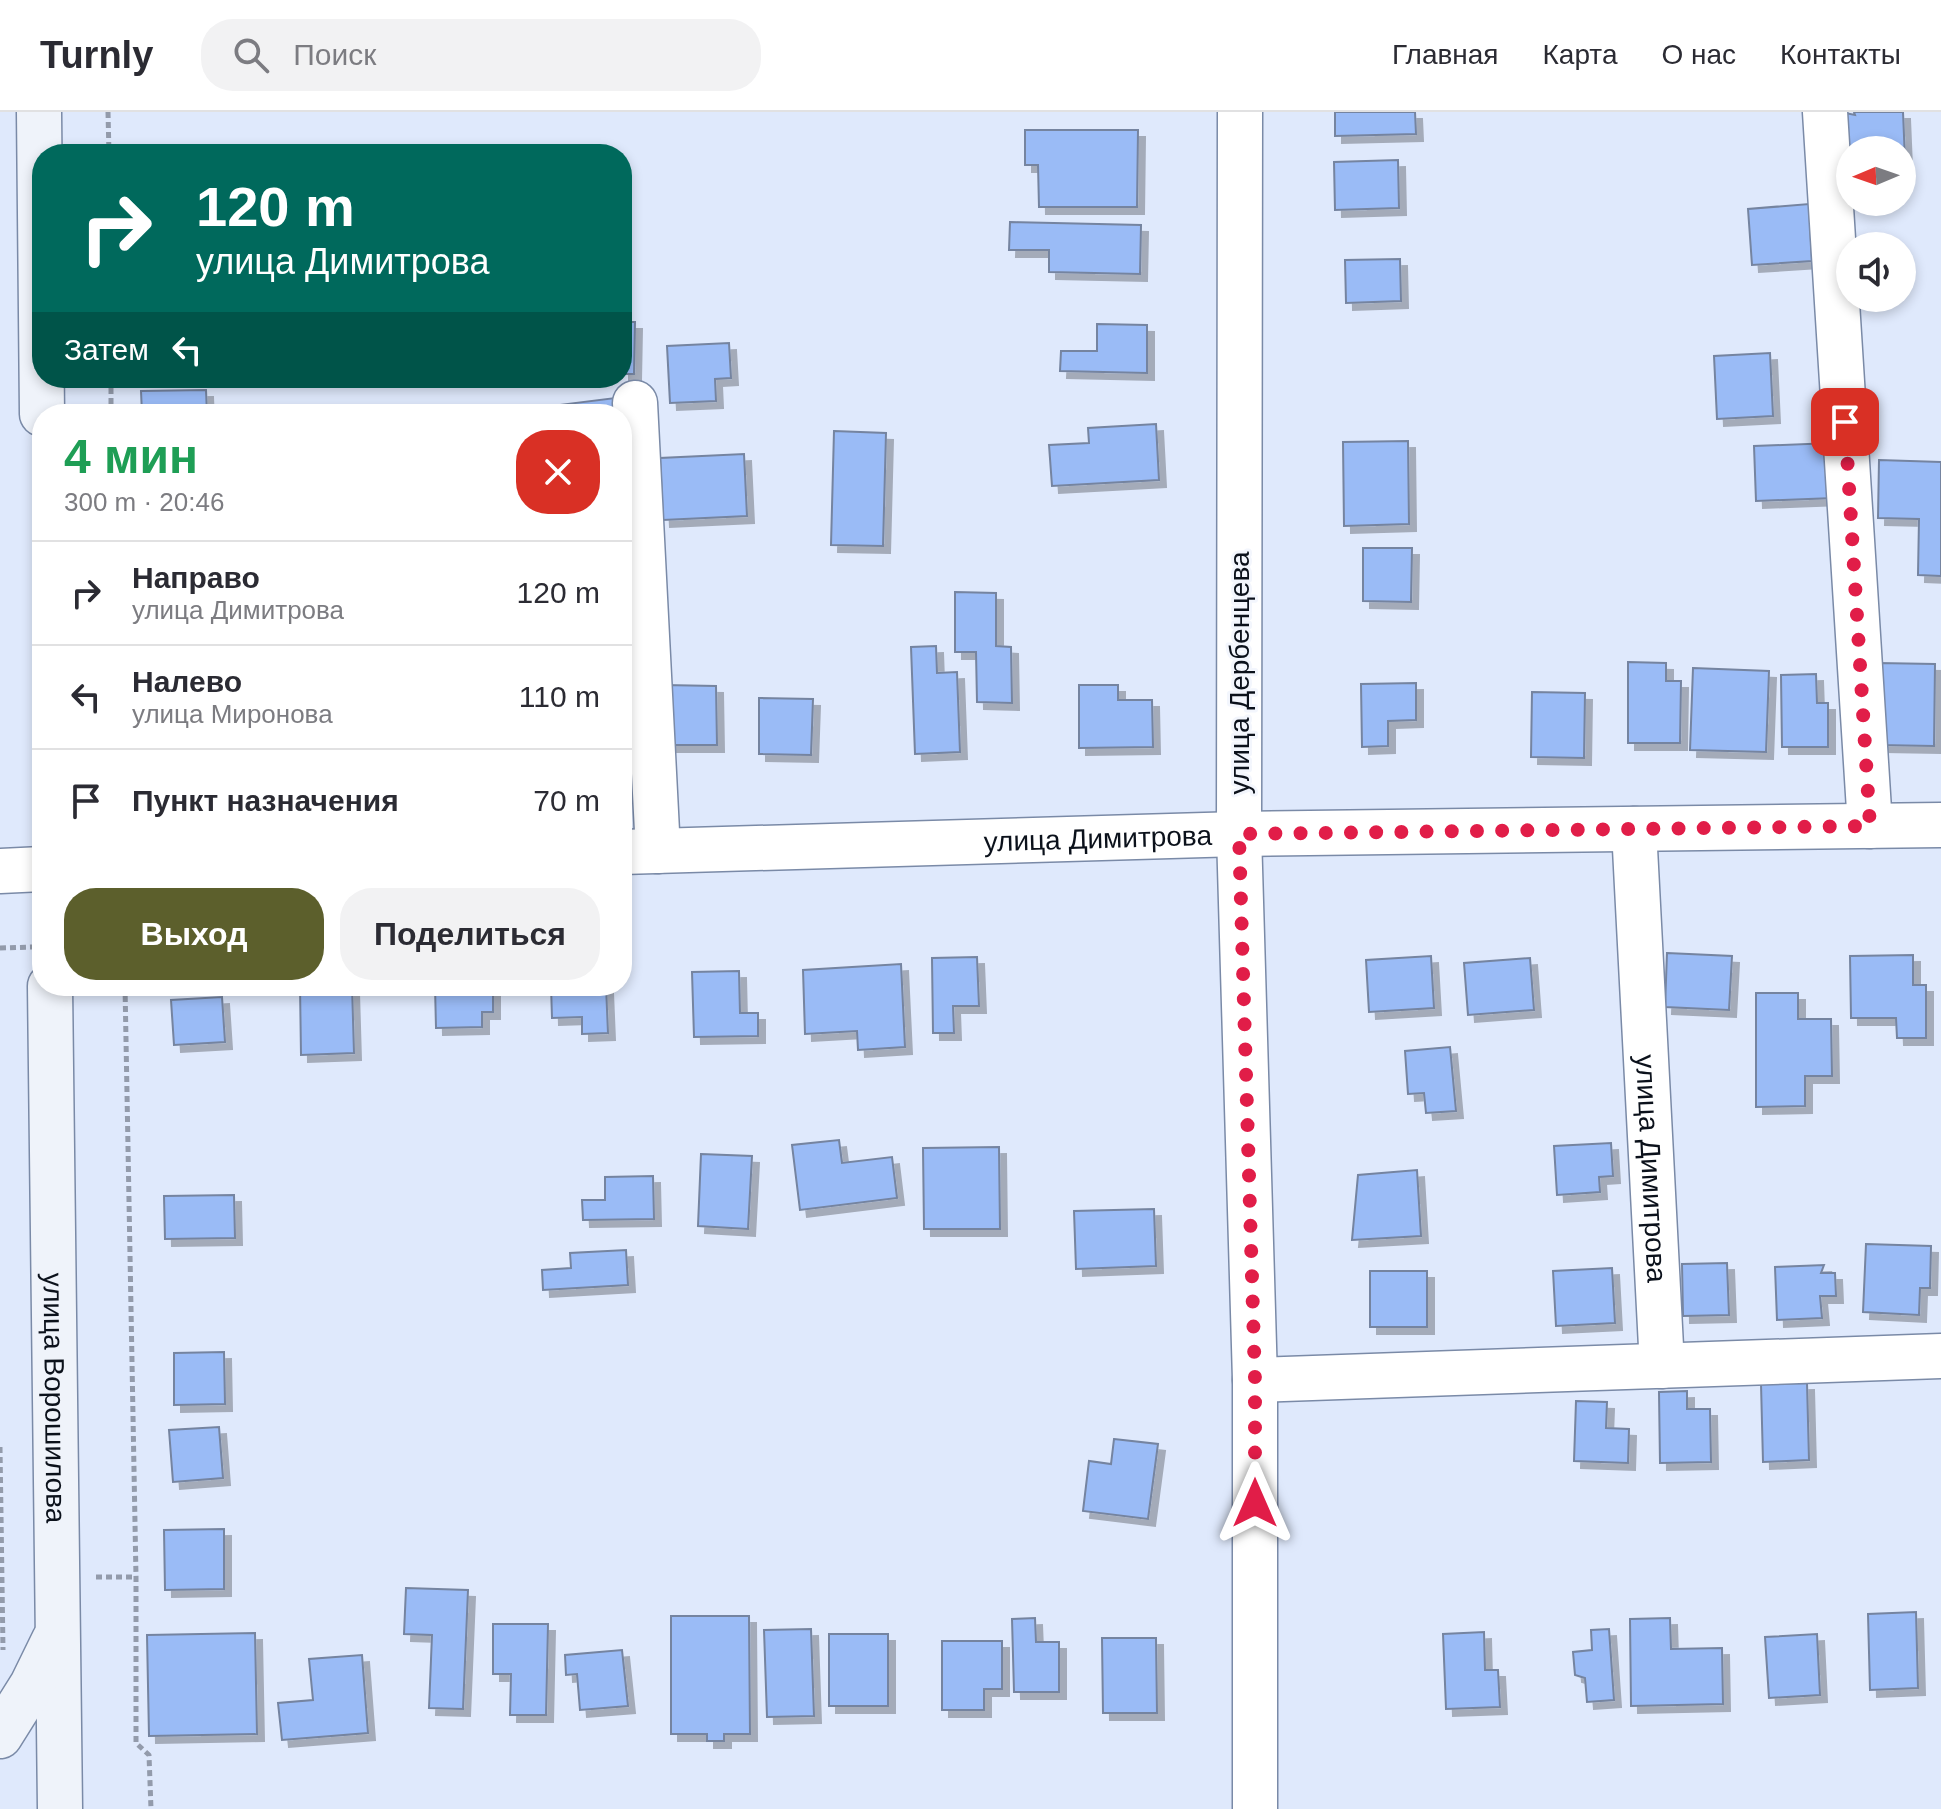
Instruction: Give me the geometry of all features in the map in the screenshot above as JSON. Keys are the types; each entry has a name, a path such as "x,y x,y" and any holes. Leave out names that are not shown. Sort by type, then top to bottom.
{"street":[{"path":"39,112 39,144"},
{"name":"улица Дербенцева","path":"1240,112 1239,834 1255,1380 1255,1809"},
{"path":"1825,112 1870,826"},
{"name":"улица Димитрова","path":"635,403 640,851 1239,834 1941,825"},
{"name":"улица Димитрова","path":"1634,829 1662,1366"},
{"path":"0,871 32,869"},
{"name":"улица Ворошилова","path":"50,996 60,1809"},
{"path":"1255,1380 1941,1356"},
{"path":"0,1736 32,1685 58,1631"}],"path":[{"path":"108,112 109,144"},
{"path":"0,948 32,947"},
{"path":"125,996 136,1577 136,1743 149,1755 151,1809"},
{"path":"0,1447 2,1665"}],"building":[{"path":"1335,112 1415,112 1416,134 1335,136"},
{"path":"1840,112 1855,115 1854,112 1903,112 1904,136 1844,136"},
{"path":"1025,130 1138,130 1137,207 1039,207 1038,165 1025,165"},
{"path":"1398,160 1399,208 1335,210 1334,162"},
{"path":"1809,204 1812,261 1752,265 1748,209"},
{"path":"1010,222 1141,225 1140,274 1049,272 1049,250 1009,250"},
{"path":"1400,259 1401,301 1346,303 1345,260"},
{"path":"632,322 635,322 632,374"},
{"path":"1097,324 1147,325 1147,373 1060,371 1061,351 1097,351"},
{"path":"729,343 731,378 715,379 716,401 670,403 667,346"},
{"path":"1770,353 1773,416 1717,419 1714,356"},
{"path":"206,390 207,404 142,404 141,391"},
{"path":"615,398 616,404 567,404"},
{"path":"1156,424 1159,480 1052,486 1049,445 1089,443 1088,428"},
{"path":"834,431 886,433 883,546 831,545"},
{"path":"1408,441 1409,524 1344,526 1343,442"},
{"path":"1832,443 1834,498 1756,501 1754,446"},
{"path":"744,454 747,516 663,520 660,458"},
{"path":"1879,460 1941,462 1941,576 1918,575 1919,519 1878,518"},
{"path":"1363,548 1412,548 1411,602 1363,601"},
{"path":"955,592 996,593 996,646 1011,647 1012,703 977,702 976,652 955,652"},
{"path":"936,646 937,673 957,672 960,752 915,754 911,647"},
{"path":"1628,662 1666,663 1666,681 1681,681 1680,743 1628,743"},
{"path":"1878,663 1935,664 1934,746 1878,745"},
{"path":"1693,668 1769,671 1766,752 1690,750"},
{"path":"1816,674 1817,703 1828,703 1828,747 1782,747 1781,675"},
{"path":"1416,683 1416,720 1388,721 1388,746 1362,747 1361,684"},
{"path":"664,685 716,686 717,745 664,745"},
{"path":"1079,685 1118,685 1118,700 1152,700 1153,747 1079,748"},
{"path":"1532,692 1585,693 1584,758 1531,757"},
{"path":"632,694 637,694 639,754 632,754"},
{"path":"759,698 813,699 811,755 759,754"},
{"path":"1667,953 1732,956 1729,1010 1665,1007"},
{"path":"1913,955 1913,985 1926,985 1926,1038 1897,1038 1896,1018 1851,1018 1850,956"},
{"path":"1431,956 1434,1008 1369,1012 1366,960"},
{"path":"977,957 979,1006 953,1006 954,1033 933,1033 932,958"},
{"path":"1530,958 1534,1010 1468,1015 1464,963"},
{"path":"901,964 905,1047 858,1050 857,1031 805,1034 803,970"},
{"path":"739,971 740,1013 758,1013 758,1036 694,1037 692,972"},
{"path":"1756,993 1798,993 1798,1019 1831,1019 1832,1076 1805,1076 1805,1106 1756,1107"},
{"path":"300,996 352,996 354,1053 301,1055"},
{"path":"435,996 493,996 493,1012 482,1012 482,1027 436,1028"},
{"path":"551,996 606,996 608,1033 582,1034 582,1017 552,1018"},
{"path":"222,997 225,1042 174,1045 171,1000"},
{"path":"1450,1047 1456,1111 1426,1113 1424,1093 1408,1094 1405,1051"},
{"path":"839,1140 842,1163 892,1157 897,1198 800,1210 792,1145"},
{"path":"1611,1143 1613,1176 1599,1177 1600,1192 1557,1195 1554,1146"},
{"path":"999,1147 1000,1229 924,1229 923,1148"},
{"path":"701,1154 752,1156 748,1229 698,1226"},
{"path":"1417,1170 1421,1236 1352,1240 1358,1175"},
{"path":"653,1176 654,1219 583,1220 582,1200 605,1200 605,1177"},
{"path":"234,1195 235,1238 165,1239 164,1196"},
{"path":"1154,1209 1156,1266 1076,1269 1074,1211"},
{"path":"1866,1244 1931,1246 1930,1288 1920,1288 1919,1315 1863,1312"},
{"path":"626,1250 628,1285 543,1290 542,1270 571,1268 570,1253"},
{"path":"1727,1263 1729,1315 1683,1316 1682,1264"},
{"path":"1824,1265 1821,1273 1835,1273 1836,1296 1820,1296 1822,1318 1777,1320 1775,1267"},
{"path":"1612,1268 1615,1323 1556,1326 1553,1271"},
{"path":"1370,1271 1427,1271 1427,1327 1370,1327"},
{"path":"224,1352 225,1404 174,1405 174,1353"},
{"path":"1807,1383 1809,1460 1763,1462 1761,1384"},
{"path":"1687,1391 1687,1409 1710,1409 1711,1462 1660,1463 1659,1392"},
{"path":"1576,1401 1607,1402 1606,1428 1629,1429 1628,1463 1574,1461"},
{"path":"219,1427 223,1478 173,1482 169,1430"},
{"path":"1114,1439 1158,1444 1148,1519 1083,1511 1089,1461 1111,1464"},
{"path":"224,1529 224,1589 165,1590 164,1530"},
{"path":"406,1588 468,1590 463,1709 429,1708 432,1635 404,1634"},
{"path":"1916,1612 1918,1688 1870,1690 1868,1614"},
{"path":"671,1616 749,1616 750,1734 724,1734 724,1741 707,1741 707,1734 671,1734"},
{"path":"1035,1618 1036,1642 1059,1642 1059,1692 1014,1692 1012,1619"},
{"path":"1670,1618 1671,1649 1722,1648 1723,1704 1631,1706 1630,1619"},
{"path":"493,1624 548,1624 546,1715 510,1715 511,1674 493,1674"},
{"path":"811,1629 814,1716 767,1717 764,1630"},
{"path":"1609,1629 1614,1700 1587,1702 1585,1678 1575,1675 1573,1652 1592,1650 1591,1630"},
{"path":"1484,1632 1485,1670 1498,1670 1500,1707 1446,1709 1443,1634"},
{"path":"255,1633 257,1734 149,1736 147,1635"},
{"path":"829,1634 888,1634 888,1706 829,1706"},
{"path":"1817,1634 1820,1695 1769,1698 1765,1637"},
{"path":"1102,1638 1156,1638 1157,1713 1103,1713"},
{"path":"942,1641 1002,1641 1002,1689 984,1689 984,1710 942,1710"},
{"path":"622,1650 628,1706 580,1710 577,1674 566,1675 565,1655"},
{"path":"362,1655 368,1733 282,1740 278,1703 313,1700 309,1659"}],"route":[{"path":"1255,1503 1255,1380 1239,834 1870,826 1845,422"}]}
